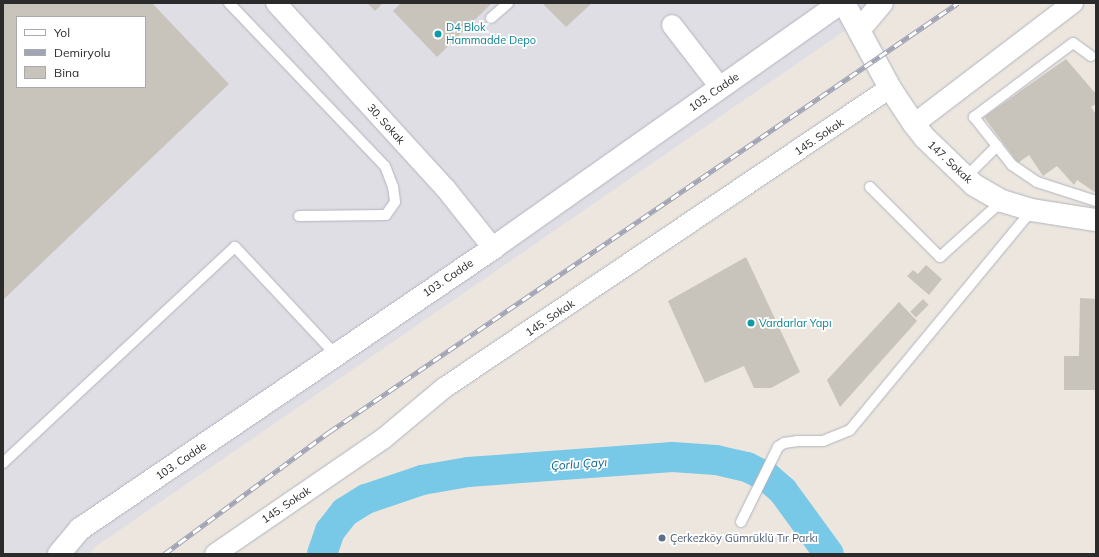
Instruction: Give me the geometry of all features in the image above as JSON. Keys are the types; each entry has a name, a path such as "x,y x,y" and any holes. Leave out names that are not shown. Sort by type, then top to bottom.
{"street":[{"name":"30. Sokak","path":"276,3 446,189 493,248"},
{"name":"103. Cadde","path":"59,554 80,529 493,248 840,3"},
{"name":"147. Sokak","path":"844,3 860,29 890,88 914,124 966,177 1002,201 1032,210 1096,220"},
{"path":"860,29 882,3"},
{"path":"914,124 1073,3"},
{"path":"672,25 720,87"},
{"name":"145. Sokak","path":"215,554 383,439 444,388 890,88"}],"lane":[{"path":"229,3 385,166 393,186 395,202 386,215 372,217 299,216"},
{"path":"491,18 508,3"},
{"path":"1091,56 1073,43 974,117 1012,165 1038,182 1096,201"},
{"path":"966,177 997,146"},
{"path":"870,187 940,257 1002,201"},
{"path":"741,522 758,491 778,447 784,443 823,442 850,430 1032,210"},
{"path":"3,463 235,247 336,355"}],"shaded area":[{"path":"3,3 885,3 95,547 89,554 3,554"}],"building":[{"path":"3,3 152,3 229,84 3,300"},
{"path":"367,3 383,3 375,11"},
{"name":"D4 Blok Hammadde Depo","path":"401,3 492,3 437,57 393,11"},
{"path":"542,3 592,3 566,27"},
{"path":"1066,59 1096,94 1096,104 1091,107 1096,114 1096,193 1077,180 1074,185 1057,166 1043,176 1029,155 1018,163 984,117"},
{"name":"Vardarlar Yapı","path":"746,257 800,372 771,388 754,388 744,366 705,383 668,301"},
{"path":"926,265 942,279 929,295 907,276 913,270 918,274"},
{"path":"1080,298 1096,299 1096,390 1064,390 1064,356 1079,356"},
{"path":"923,299 929,305 916,317 910,312"},
{"path":"899,302 917,321 840,407 827,380"}],"waterway":[{"name":"Çorlu Çayı","path":"322,554 330,531 345,512 366,499 422,480 468,472 672,457 716,460 747,467 767,477 783,491 829,554"}],"railway":[{"path":"164,554 329,432 958,3"}],"place":[{"name":"D4 Blok Hammadde Depo","path":"438,34"},
{"name":"Vardarlar Yapı","path":"751,323"},
{"name":"Çerkezköy Gümrüklü Tır Parkı","path":"662,538"}]}
